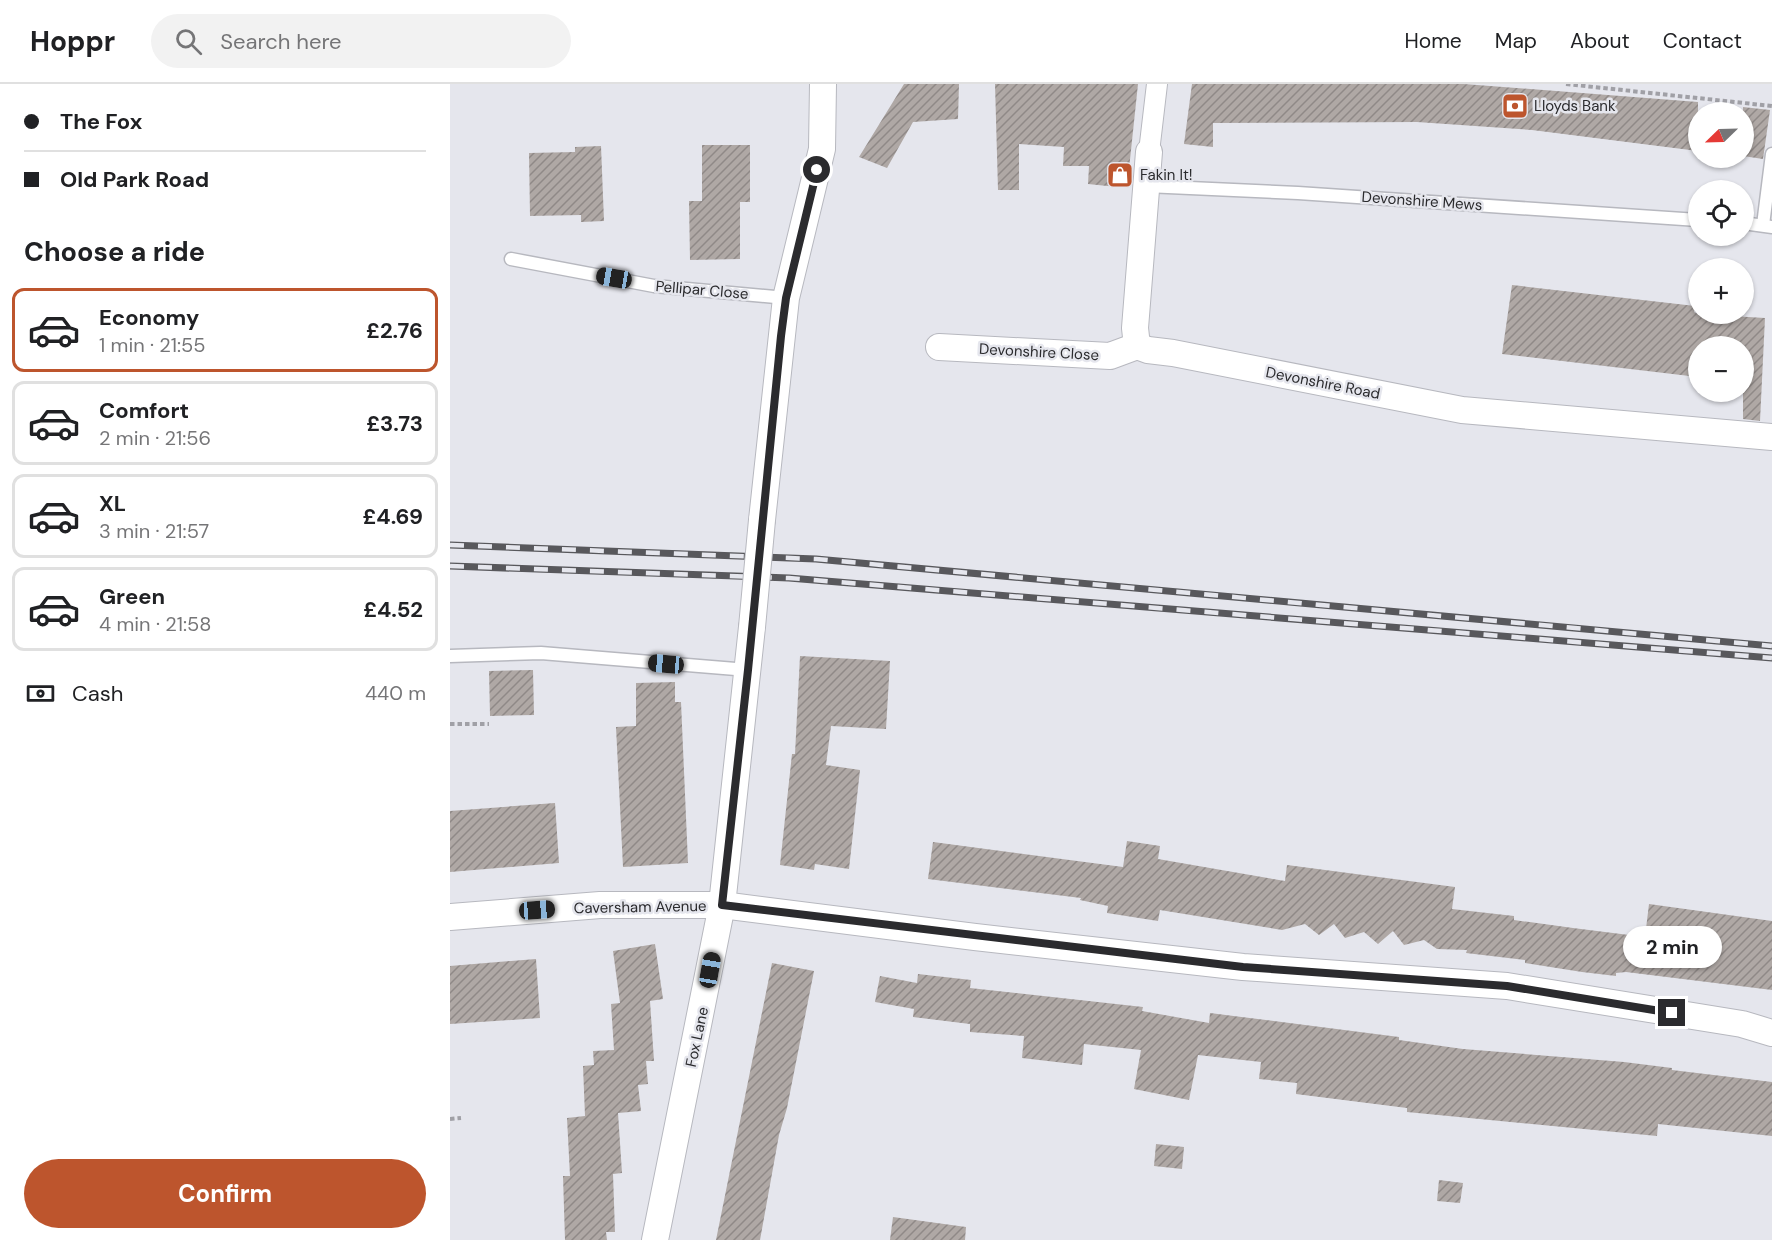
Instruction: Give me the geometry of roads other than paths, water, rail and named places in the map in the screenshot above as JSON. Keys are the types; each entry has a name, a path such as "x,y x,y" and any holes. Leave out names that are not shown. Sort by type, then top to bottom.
{"street":[{"name":"Fox Lane","path":"656,1240 722,905 786,298 822,149 823,84"},
{"path":"1137,346 1135,328 1149,152 1157,84"},
{"name":"Devonshire Close","path":"939,347 1110,356 1137,346"},
{"name":"Devonshire Road","path":"1137,346 1148,351 1173,353 1462,410 1772,437"},
{"name":"Caversham Avenue","path":"450,917 600,905 722,905 1231,966 1507,986 1742,1024 1772,1033"}],"lane":[{"path":"1767,226 1772,154"},
{"name":"Devonshire Mews","path":"1146,186 1299,193 1688,219"},
{"name":"Pellipar Close","path":"511,259 654,286 786,298"},
{"path":"450,656 541,653 748,670"}],"railway":[{"path":"450,545 816,559 1772,646"},
{"path":"450,566 789,578 1772,658"}],"place":[{"name":"Lloyds Bank","path":"1515,106"},
{"name":"Fakin It!","path":"1120,175"}]}
